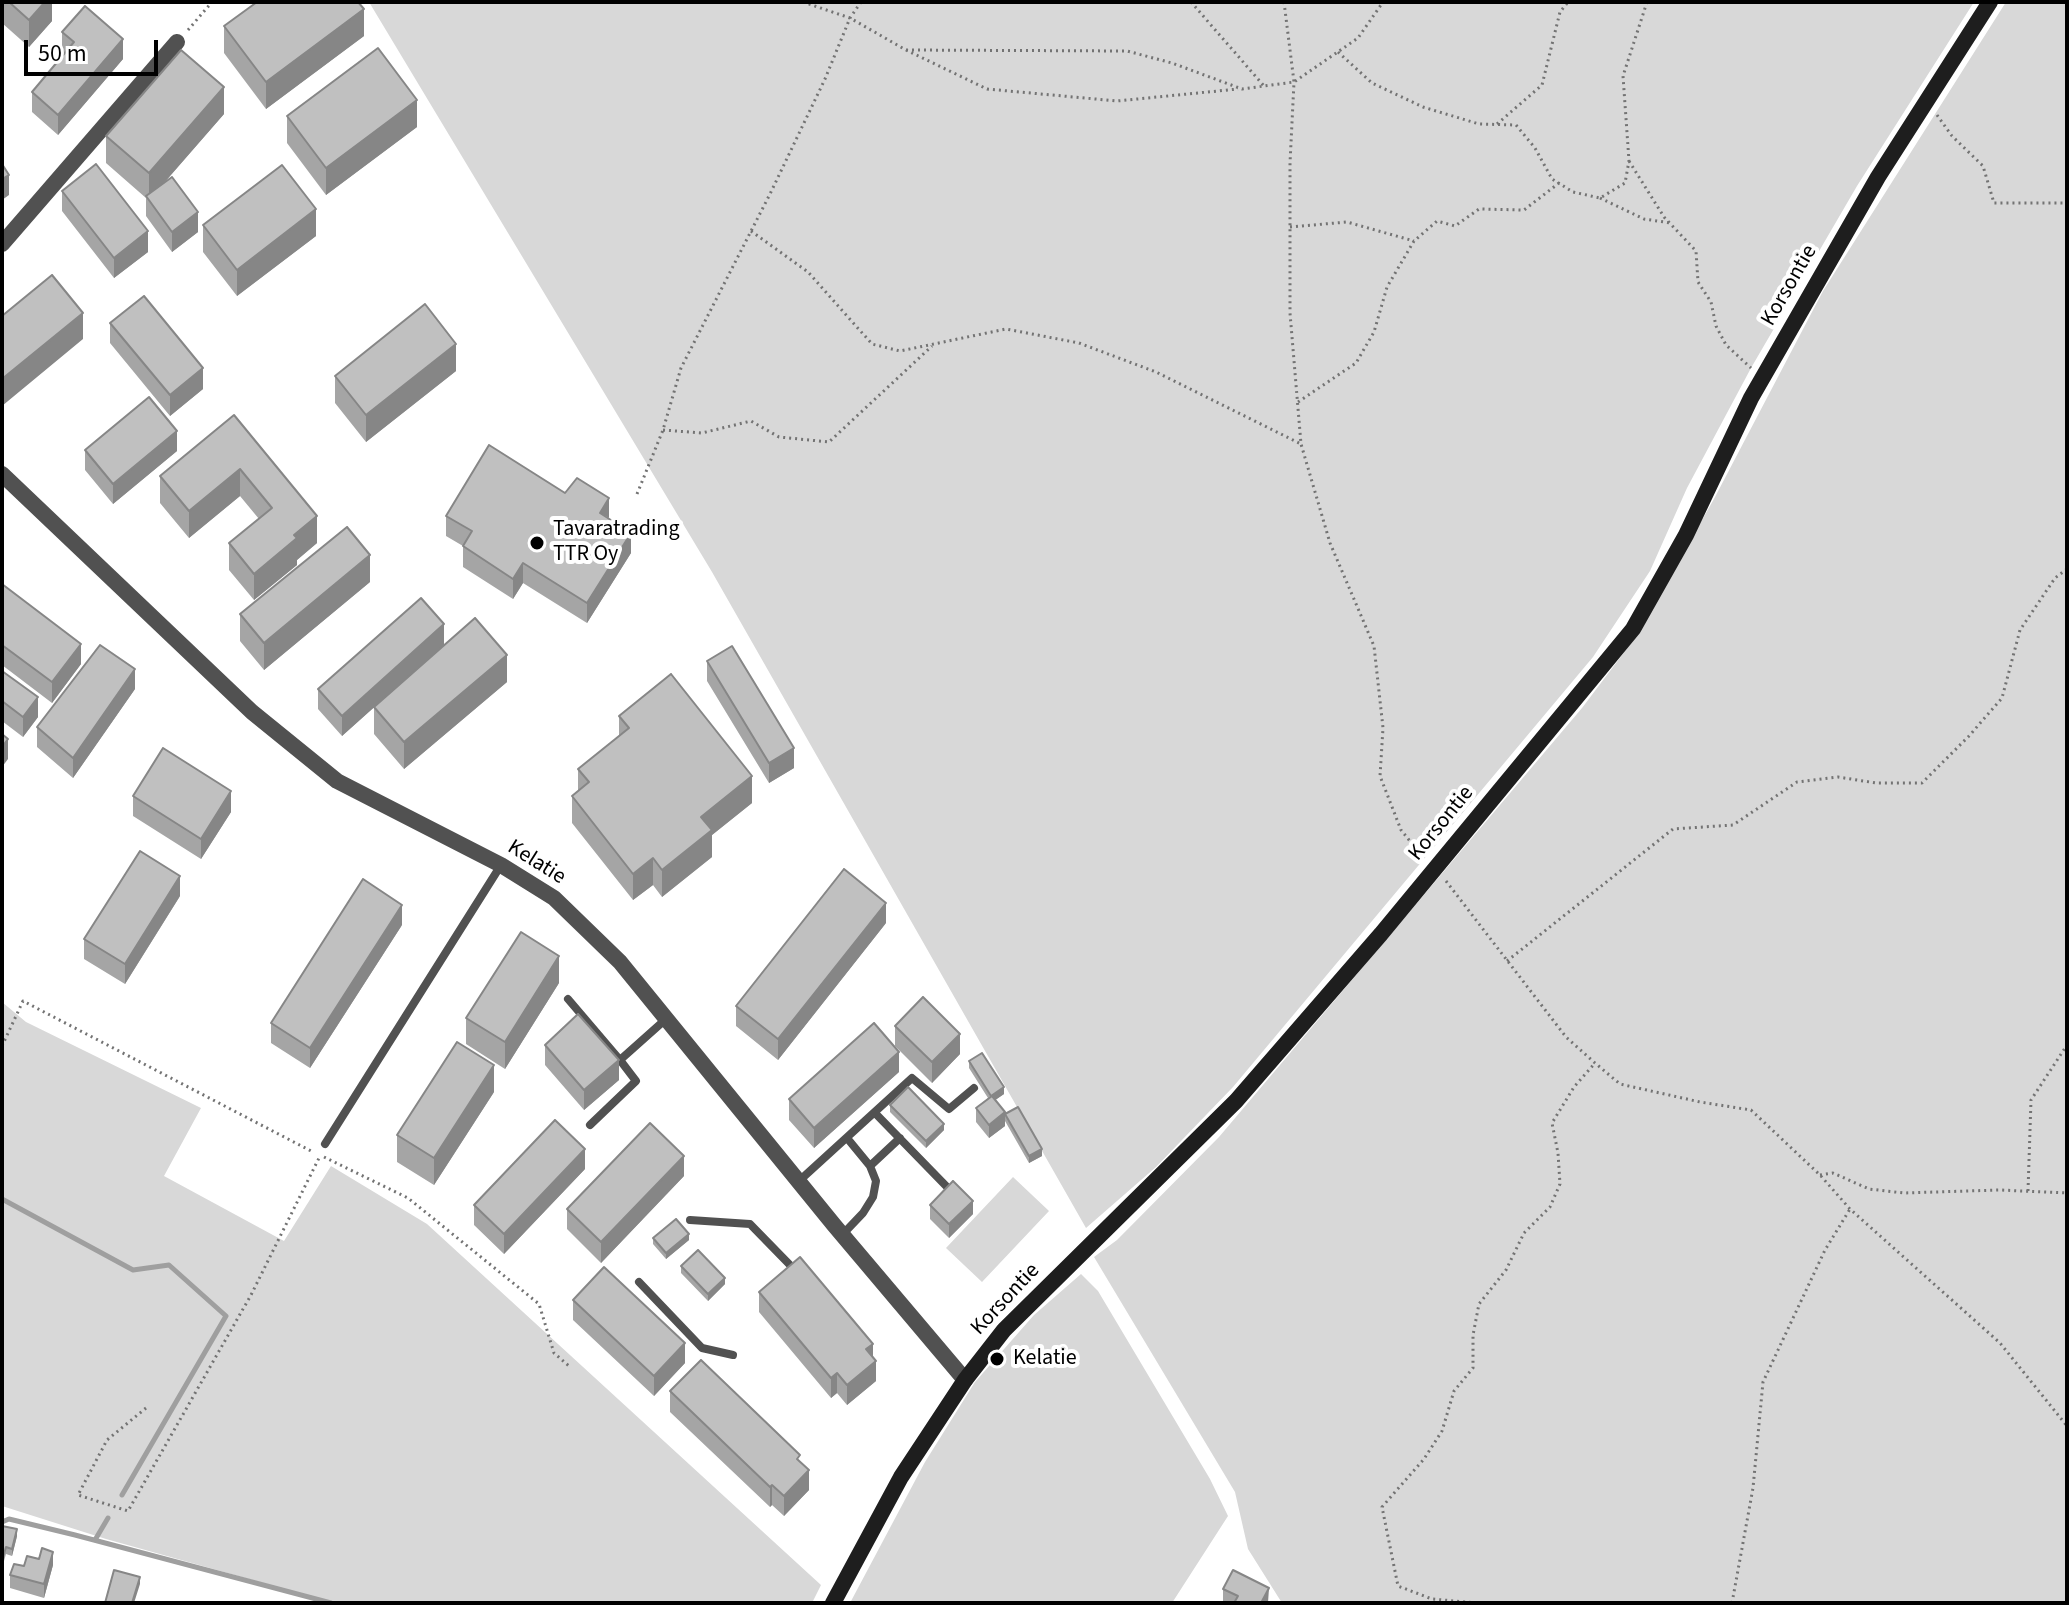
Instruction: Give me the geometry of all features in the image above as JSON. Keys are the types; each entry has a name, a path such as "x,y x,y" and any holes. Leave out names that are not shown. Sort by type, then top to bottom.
{"main road":[{"name":"Korsontie","path":"833,1603 901,1477 965,1380 1004,1330 1236,1101 1633,629 1686,535 1751,398 1878,177 1990,2"}],"street":[{"path":"2,244 177,42"},
{"name":"Kelatie","path":"2,474 252,712 337,781 501,865 554,898 612,954 965,1380"}],"lane":[{"path":"325,1144 501,865"},
{"path":"568,999 636,1081 590,1125"},
{"path":"620,1060 666,1019"},
{"path":"799,1181 912,1078 949,1109 974,1088"},
{"path":"875,1113 949,1189"},
{"path":"842,1235 863,1213 873,1197 876,1181 870,1166 847,1138"},
{"path":"870,1166 900,1138"},
{"path":"690,1220 750,1224 790,1265"},
{"path":"639,1282 702,1348 733,1355"}],"path":[{"path":"177,42 212,2"},
{"path":"803,2 850,18 906,50 987,89 1117,101 1294,82 1358,38 1383,2"},
{"path":"637,494 663,430 681,368 825,79 859,2"},
{"path":"1191,2 1264,86"},
{"path":"1284,2 1294,82 1290,313 1301,444 1330,543 1374,646 1383,728 1380,776 1401,830 1433,870 1446,881 1566,1037 1595,1063 1620,1084 1751,1110 1820,1175 1850,1209 2000,1343 2067,1426"},
{"path":"1497,124 1542,85 1560,12 1568,2"},
{"path":"1600,198 1625,183 1629,161 1623,76 1647,2"},
{"path":"906,50 1127,51 1172,63 1242,89"},
{"path":"1338,52 1372,83 1423,107 1479,124 1516,125 1535,148 1552,179 1573,192 1600,198 1644,219 1671,223"},
{"path":"1927,101 1952,136 1983,166 1994,203 2067,203"},
{"path":"1629,161 1671,223 1696,251 1698,282 1711,302 1716,326 1726,345 1751,368"},
{"path":"1297,402 1356,363 1374,332 1387,287 1414,241 1437,221 1455,226 1479,209 1524,210 1559,183"},
{"path":"1290,227 1347,222 1414,241"},
{"path":"751,231 808,272 872,344 900,351 1006,329 1079,343 1156,372 1301,444"},
{"path":"663,430 702,433 751,421 779,437 829,442 934,343"},
{"path":"1507,961 1673,829 1733,825 1797,782 1838,777 1876,783 1922,783 2002,698 2020,630 2055,578 2067,569"},
{"path":"2,1046 23,1001 408,1198 539,1304 554,1353 569,1366"},
{"path":"2028,1191 2031,1100 2067,1045"},
{"path":"1477,1603 1432,1599 1398,1586 1382,1507 1424,1459 1442,1431 1454,1391 1473,1368 1473,1335 1479,1304 1506,1270 1524,1233 1550,1207 1560,1184 1552,1123 1574,1087 1595,1063"},
{"path":"146,1408 107,1440 78,1495 128,1511 251,1295 320,1155"},
{"path":"1820,1175 1833,1173 1869,1189 1904,1193 2067,1193"},
{"path":"1732,1603 1753,1488 1763,1382 1825,1250 1850,1209"}],"shaded area":[{"path":"369,2 1974,2 1857,186 1751,368 1687,488 1650,571 1593,657 1233,1087 1156,1167 1086,1228 712,572"},
{"path":"2006,2 2067,2 2067,1603 1282,1603 1248,1549 1235,1492 1094,1257 1117,1240 1219,1137 1582,708 1638,634 1715,497 1823,291"},
{"path":"2,1002 26,1022 201,1108 164,1176 284,1241 331,1166 427,1224 821,1585 812,1603 335,1603 106,1539 2,1506"},
{"path":"1013,1177 1049,1211 982,1282 946,1248"},
{"path":"1081,1274 1098,1291 1210,1479 1228,1516 1172,1603 850,1603 925,1462 975,1382 1034,1315"}],"building":[{"path":"9,2 45,2 29,20"},
{"path":"257,2 358,2 364,9 266,82 224,26"},
{"path":"85,6 123,39 58,115 32,92 74,42 62,32"},
{"path":"378,48 417,100 326,168 287,116"},
{"path":"181,50 224,87 149,173 106,136"},
{"path":"2,164 9,175 2,179"},
{"path":"96,164 148,231 114,258 62,191"},
{"path":"282,165 316,209 237,270 203,225"},
{"path":"172,177 198,212 172,232 146,196"},
{"path":"52,275 83,313 2,379 2,316"},
{"path":"144,296 203,368 170,395 110,323"},
{"path":"425,304 456,344 366,415 335,376"},
{"path":"149,397 177,431 113,484 85,450"},
{"path":"234,415 317,516 294,535 297,538 254,574 229,543 272,508 240,469 189,511 160,476"},
{"name":"Tavaratrading TTR Oy","path":"489,445 565,493 577,478 609,498 600,513 631,533 587,603 523,563 513,579 463,546 472,531 446,516"},
{"path":"347,527 370,555 264,643 240,614"},
{"path":"2,584 81,644 52,682 2,645"},
{"path":"421,598 444,624 342,716 318,689"},
{"path":"475,618 507,655 404,742 374,707"},
{"path":"100,645 135,669 73,758 37,727"},
{"path":"732,646 794,748 769,763 707,661"},
{"path":"2,671 38,697 23,717 2,701"},
{"path":"671,674 752,776 701,817 712,830 662,870 653,858 633,874 572,796 589,782 578,769 629,728 619,716"},
{"path":"163,748 231,791 201,839 133,796"},
{"path":"140,851 180,876 125,964 84,939"},
{"path":"844,869 886,903 778,1039 736,1006"},
{"path":"363,879 402,905 310,1048 271,1023"},
{"path":"521,932 559,956 505,1042 466,1018"},
{"path":"923,997 960,1034 932,1062 895,1026"},
{"path":"578,1014 619,1060 584,1090 545,1045"},
{"path":"874,1023 899,1052 814,1128 789,1099"},
{"path":"457,1042 494,1065 434,1158 397,1135"},
{"path":"982,1053 1004,1087 991,1096 969,1061"},
{"path":"908,1087 944,1124 926,1141 890,1105"},
{"path":"992,1096 1005,1112 989,1125 976,1108"},
{"path":"1018,1107 1042,1149 1029,1156 1005,1114"},
{"path":"555,1120 585,1149 504,1234 474,1205"},
{"path":"650,1123 684,1156 601,1242 567,1209"},
{"path":"953,1181 973,1201 949,1224 930,1205"},
{"path":"676,1219 689,1234 666,1253 653,1238"},
{"path":"698,1250 725,1278 708,1294 681,1266"},
{"path":"800,1257 873,1344 866,1349 876,1361 847,1385 837,1373 831,1378 759,1292"},
{"path":"604,1267 685,1343 654,1376 573,1300"},
{"path":"701,1360 800,1455 797,1459 809,1470 784,1496 772,1485 770,1487 670,1391"},
{"path":"2,1526 17,1529 12,1549 6,1547 2,1561"},
{"path":"42,1548 53,1552 44,1584 10,1575 14,1564 24,1566 27,1556 39,1559"},
{"path":"114,1570 140,1577 132,1603 105,1603"},
{"path":"1233,1570 1269,1588 1261,1603 1234,1603 1238,1596 1223,1589"}],"waterway":[{"path":"2,1199 133,1270 169,1265 226,1316 122,1495"},
{"path":"95,1540 108,1518"},
{"path":"2,1522 9,1519 75,1535 331,1603"}],"place":[{"name":"Tavaratrading TTR Oy","path":"537,543"},
{"name":"Kelatie","path":"997,1359"}]}
